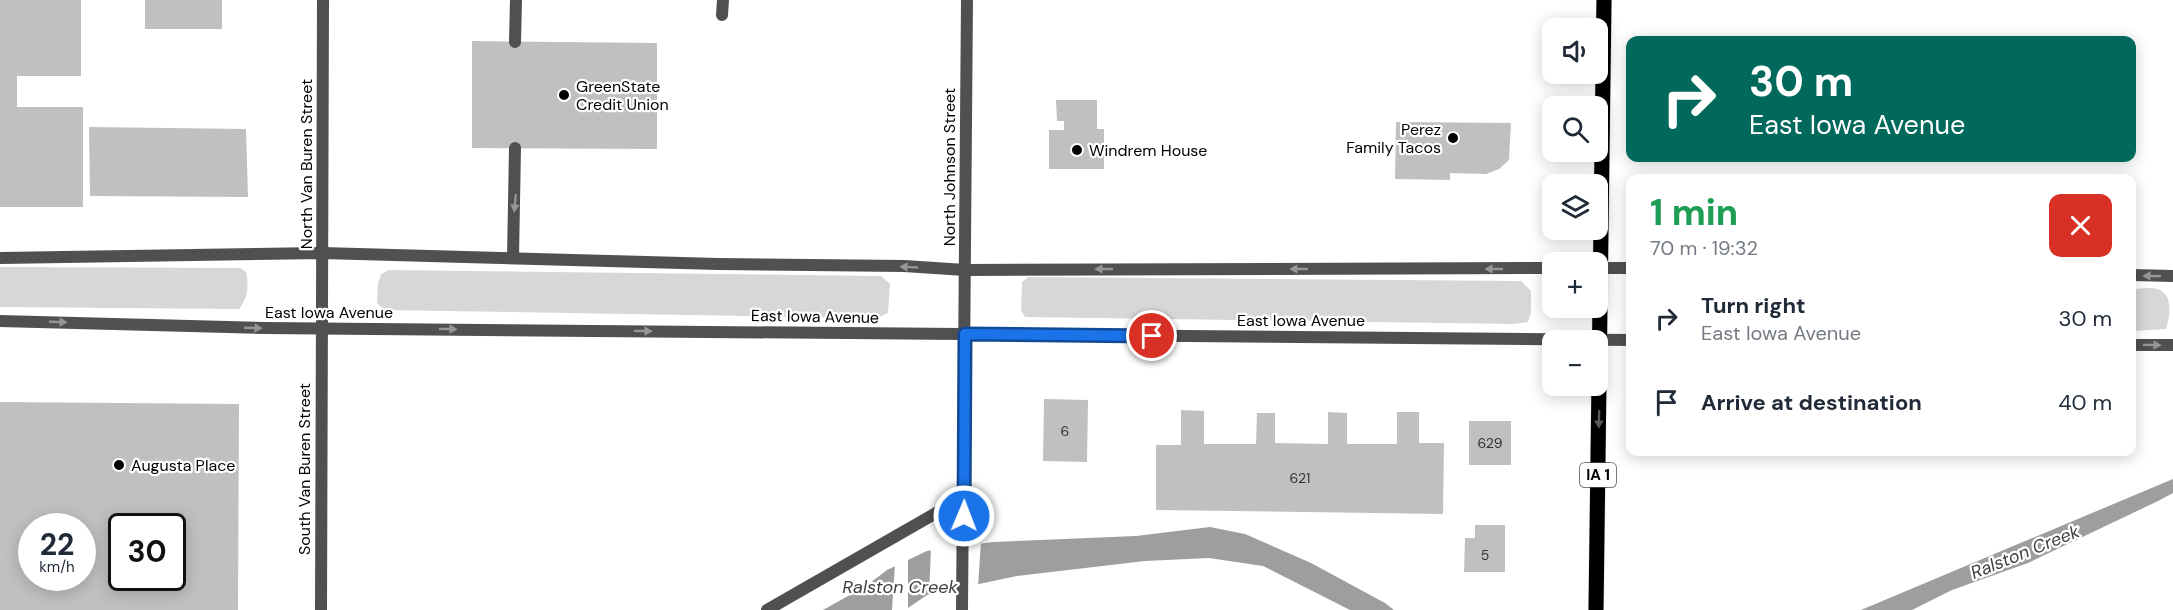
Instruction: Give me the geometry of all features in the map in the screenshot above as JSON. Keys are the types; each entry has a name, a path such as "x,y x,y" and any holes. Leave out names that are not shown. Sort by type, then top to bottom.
{"main road":[{"name":"IA 1","path":"1599,252 1604,0"},
{"name":"IA 1","path":"1596,610 1599,396"}],"street":[{"name":"North Van Buren Street","path":"321,328 323,0"},
{"path":"515,42 516,0"},
{"path":"722,15 723,0"},
{"name":"North Johnson Street","path":"962,605 967,0"},
{"path":"513,258 515,148"},
{"path":"0,258 322,253 718,264 904,266 965,270 1542,268"},
{"path":"1608,268 1626,268"},
{"path":"2136,275 2173,276"},
{"name":"East Iowa Avenue","path":"0,321 321,328 1542,339"},
{"name":"South Van Buren Street","path":"321,328 321,610"},
{"name":"East Iowa Avenue","path":"1608,339 1626,340"},
{"path":"2136,345 2173,345"},
{"path":"767,610 964,497"}],"shaded area":[{"path":"0,267 240,268 246,272 247,287 246,296 239,309 0,307"},
{"path":"389,270 881,276 890,284 888,313 877,318 384,310 377,303 378,284 381,274"},
{"path":"1028,277 1521,281 1531,291 1531,313 1528,322 1514,324 1025,317 1021,310 1022,282"},
{"path":"2154,288 2167,297 2169,319 2166,329 2136,331 2136,289"}],"water":[{"name":"Ralston Creek","path":"2173,479 2173,493 2028,563 1952,590 1912,610 1861,610"},
{"name":"Ralston Creek","path":"1210,527 1245,534 1311,563 1394,610 1350,610 1263,566 1209,558 1145,561 1017,576 927,595 908,608 896,610 823,610 866,586 887,570 927,551 993,542 1136,536"}],"pier":[{"path":"981,541 978,587 929,597 931,548"},
{"path":"908,557 908,610 892,610 895,563"}],"building":[{"path":"0,0 81,0 81,76 17,76 17,107 83,107 83,207 0,207"},
{"path":"145,0 222,0 222,29 145,29"},
{"name":"GreenState Credit Union","path":"472,41 657,43 657,149 472,148"},
{"name":"Windrem House","path":"1056,100 1097,100 1097,129 1104,129 1104,169 1049,169 1049,130 1064,130 1064,121 1057,121"},
{"name":"Perez Family Tacos","path":"1396,122 1511,123 1509,160 1499,169 1486,174 1450,173 1450,180 1395,179"},
{"path":"89,127 246,129 248,197 90,196"},
{"path":"1044,399 1088,400 1087,462 1043,461"},
{"name":"Augusta Place","path":"0,402 239,404 238,610 0,610"},
{"path":"1181,410 1204,411 1204,444 1256,444 1257,413 1275,413 1275,443 1328,444 1328,412 1347,413 1347,444 1397,444 1397,412 1419,412 1419,443 1444,443 1443,514 1156,510 1156,445 1181,445"},
{"path":"1469,421 1511,421 1511,465 1469,465"},
{"path":"1475,525 1505,525 1505,572 1464,572 1465,538 1475,538"}],"place":[{"name":"GreenState Credit Union","path":"564,95"},
{"name":"Perez Family Tacos","path":"1453,138"},
{"name":"Windrem House","path":"1077,150"},
{"name":"Augusta Place","path":"119,465"}],"route":[{"path":"964,516 965,334 1152,336"}]}
